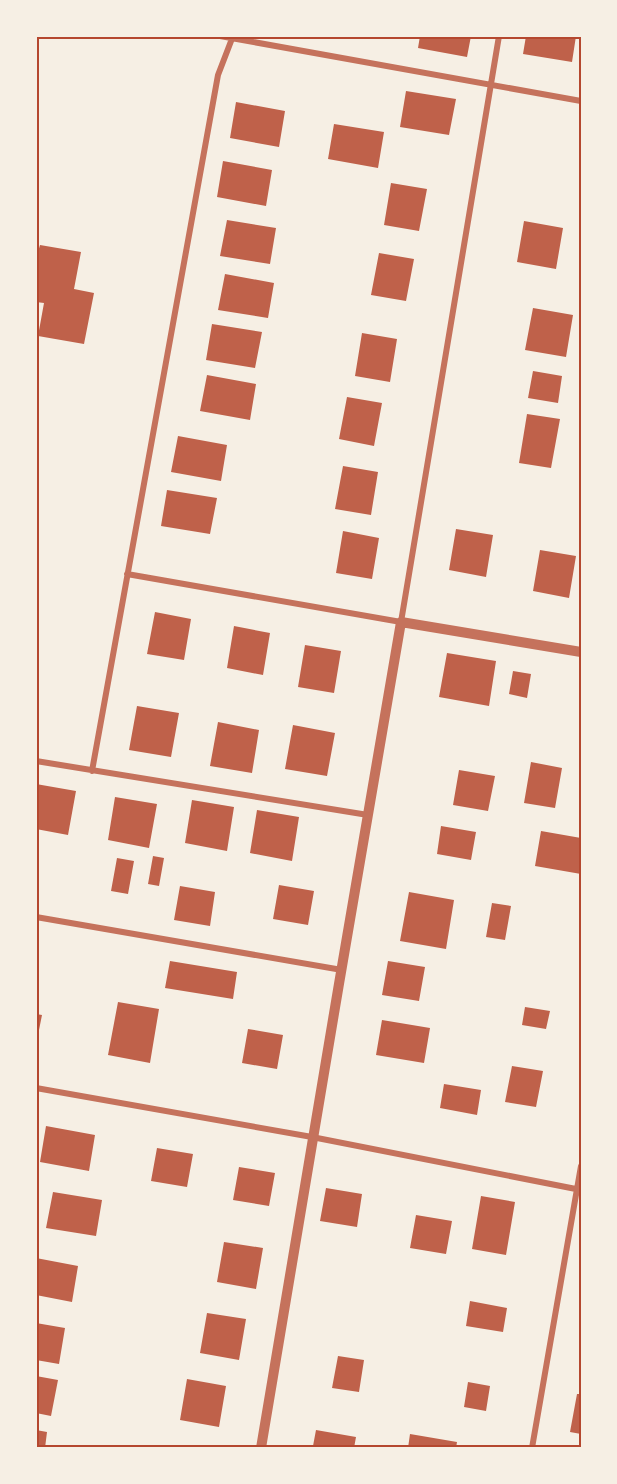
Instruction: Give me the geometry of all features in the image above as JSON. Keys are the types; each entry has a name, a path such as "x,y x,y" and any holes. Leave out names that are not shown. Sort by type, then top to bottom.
{"street":[{"path":"220,36 581,101"},
{"path":"261,1448 499,36"},
{"path":"92,771 218,75 232,37"},
{"path":"127,574 581,652"},
{"path":"36,761 368,815"},
{"path":"36,917 342,970"},
{"path":"36,1088 312,1137 579,1189"},
{"path":"532,1448 579,1189 581,1166"}],"building":[{"path":"420,36 471,36 467,57 418,48"},
{"path":"526,36 576,36 572,62 523,54"},
{"path":"406,91 456,99 449,135 400,127"},
{"path":"236,102 285,111 279,147 230,138"},
{"path":"334,124 384,132 378,168 328,159"},
{"path":"223,161 272,170 266,206 217,197"},
{"path":"391,183 427,189 419,231 384,225"},
{"path":"227,220 276,228 270,264 220,256"},
{"path":"524,221 563,228 556,269 517,262"},
{"path":"40,245 81,252 74,289 94,293 84,344 38,336 44,303 36,302 36,259"},
{"path":"379,253 414,259 406,301 371,295"},
{"path":"225,274 274,283 268,318 218,310"},
{"path":"533,308 573,315 566,357 525,350"},
{"path":"212,324 262,332 255,368 206,360"},
{"path":"362,333 397,339 390,382 355,376"},
{"path":"533,371 562,376 558,403 528,398"},
{"path":"207,375 256,384 250,420 200,411"},
{"path":"347,397 382,403 374,446 339,439"},
{"path":"527,414 560,419 551,468 519,463"},
{"path":"178,436 227,445 221,481 171,472"},
{"path":"343,466 378,472 371,515 335,509"},
{"path":"167,490 217,498 210,534 161,526"},
{"path":"456,529 493,535 486,577 449,570"},
{"path":"343,531 379,538 372,579 336,573"},
{"path":"540,550 576,556 569,598 533,591"},
{"path":"155,612 191,619 184,660 147,654"},
{"path":"234,626 270,633 263,675 227,668"},
{"path":"305,645 341,651 334,693 298,687"},
{"path":"447,653 496,661 489,706 439,697"},
{"path":"513,671 531,674 527,698 509,694"},
{"path":"137,706 179,713 171,757 129,750"},
{"path":"218,722 259,730 252,773 210,766"},
{"path":"293,725 335,733 327,776 285,769"},
{"path":"531,762 562,768 555,808 524,803"},
{"path":"459,770 495,776 488,811 453,805"},
{"path":"36,784 76,791 68,835 36,829"},
{"path":"115,797 157,804 149,848 108,840"},
{"path":"192,800 234,807 227,851 185,843"},
{"path":"257,810 299,817 292,861 250,853"},
{"path":"441,826 476,832 471,860 437,854"},
{"path":"541,831 581,838 581,874 535,866"},
{"path":"153,856 164,858 159,886 148,884"},
{"path":"117,858 134,861 128,894 111,891"},
{"path":"279,885 314,891 308,925 273,919"},
{"path":"180,886 215,892 210,926 174,920"},
{"path":"409,892 454,900 446,949 400,941"},
{"path":"492,903 511,906 505,940 486,937"},
{"path":"170,961 237,972 233,999 165,988"},
{"path":"388,961 425,967 419,1001 382,995"},
{"path":"118,1002 159,1009 150,1063 108,1055"},
{"path":"525,1007 550,1011 546,1029 522,1025"},
{"path":"36,1014 42,1015 37,1040 36,1039"},
{"path":"382,1020 430,1028 424,1063 376,1055"},
{"path":"248,1029 283,1035 277,1069 242,1063"},
{"path":"512,1066 543,1071 536,1107 505,1102"},
{"path":"444,1084 481,1090 477,1115 440,1108"},
{"path":"46,1126 95,1135 89,1171 40,1162"},
{"path":"157,1148 193,1154 187,1187 151,1181"},
{"path":"239,1167 275,1173 269,1206 233,1200"},
{"path":"326,1188 362,1194 357,1227 320,1221"},
{"path":"53,1192 102,1200 96,1236 46,1228"},
{"path":"481,1196 515,1202 506,1255 472,1249"},
{"path":"416,1215 452,1221 446,1254 410,1248"},
{"path":"224,1242 263,1248 256,1289 217,1282"},
{"path":"36,1258 78,1266 72,1302 36,1295"},
{"path":"470,1301 507,1308 503,1332 466,1326"},
{"path":"207,1313 246,1319 239,1360 200,1353"},
{"path":"36,1323 65,1328 59,1364 36,1360"},
{"path":"338,1356 364,1360 359,1392 332,1388"},
{"path":"36,1376 58,1380 51,1416 36,1413"},
{"path":"187,1379 226,1386 219,1427 180,1420"},
{"path":"468,1382 490,1386 486,1411 464,1407"},
{"path":"577,1394 581,1394 581,1434 570,1432"},
{"path":"36,1430 47,1432 45,1448 36,1448"},
{"path":"316,1430 356,1437 354,1448 313,1446"},
{"path":"410,1434 457,1442 456,1448 408,1448"}]}
